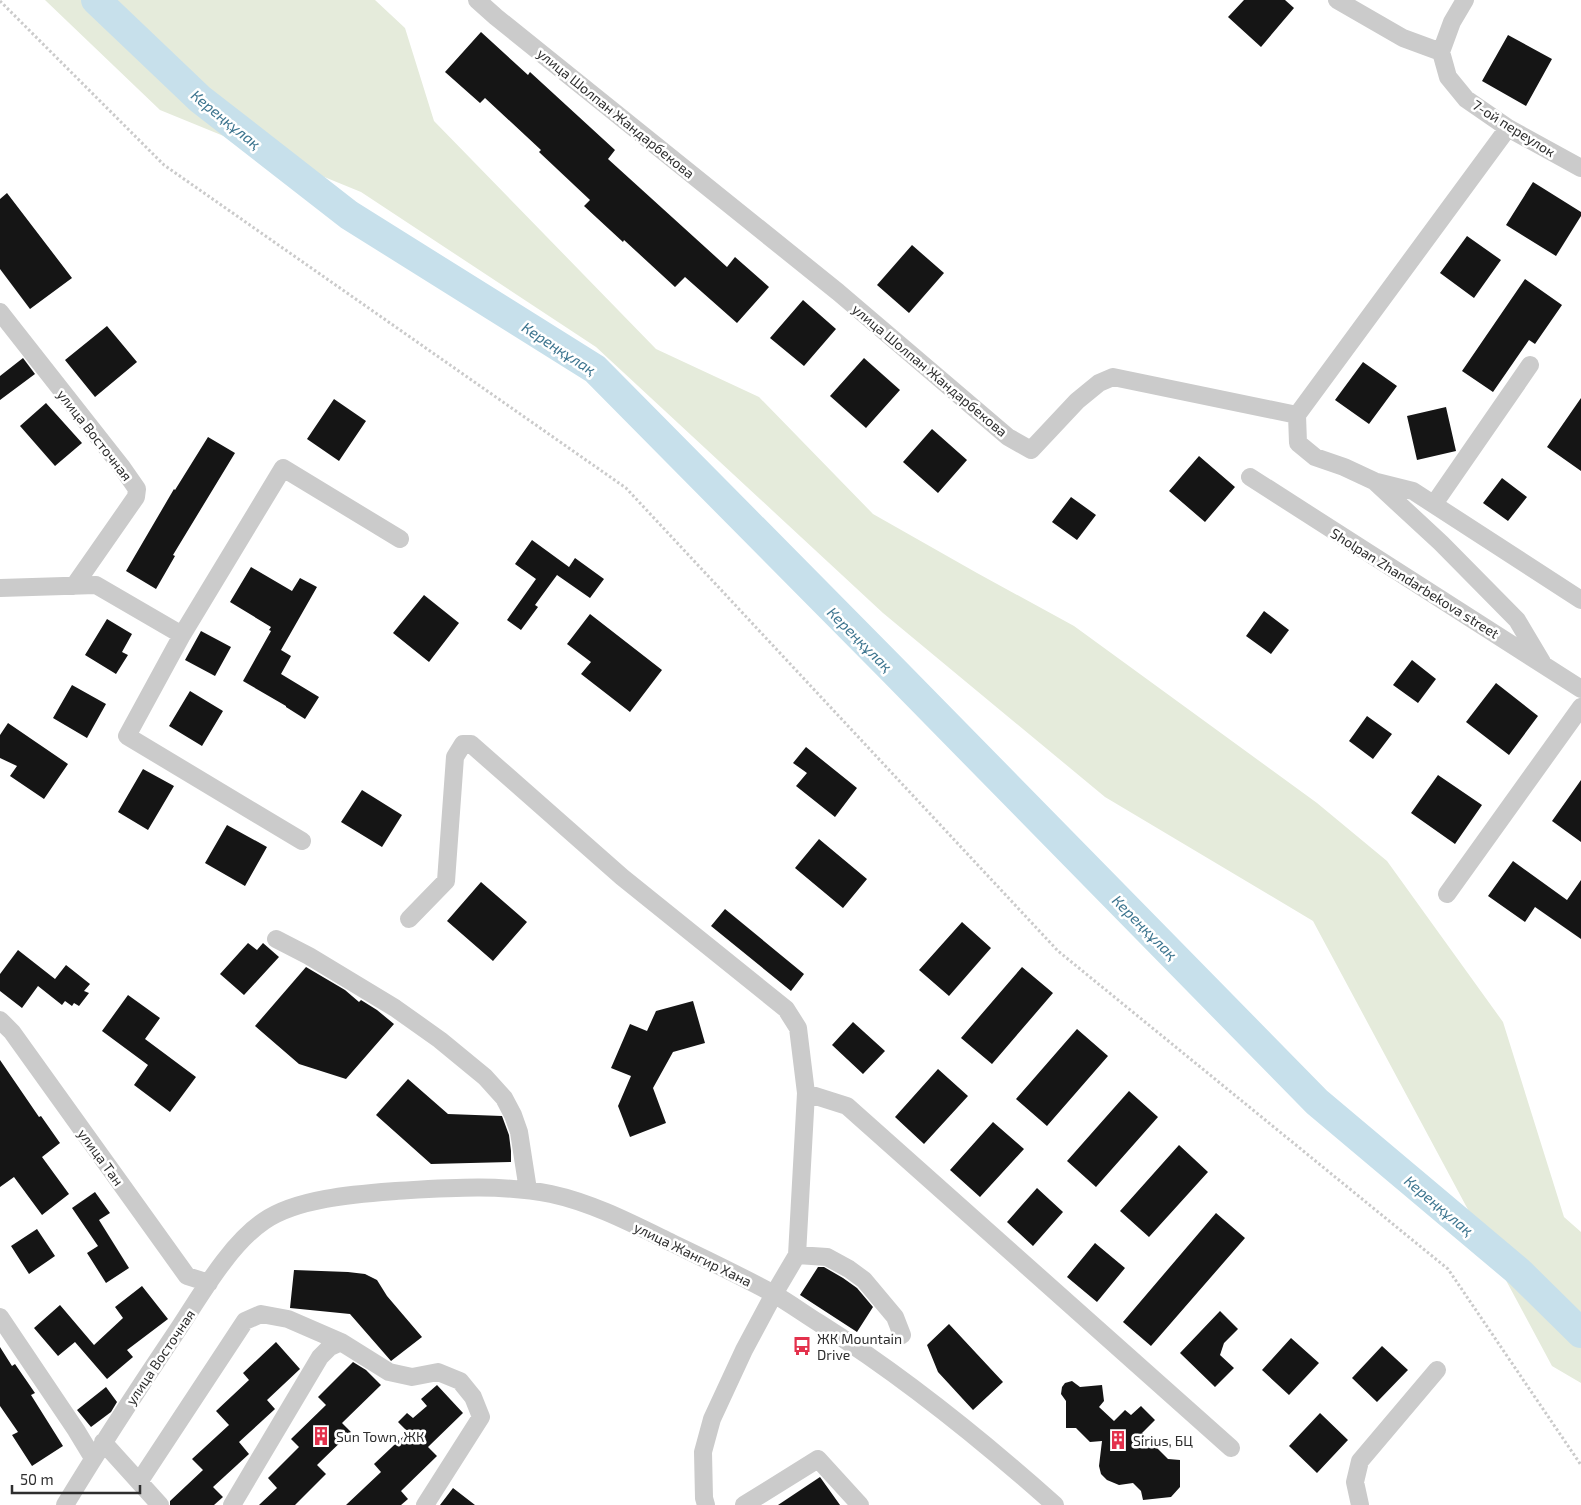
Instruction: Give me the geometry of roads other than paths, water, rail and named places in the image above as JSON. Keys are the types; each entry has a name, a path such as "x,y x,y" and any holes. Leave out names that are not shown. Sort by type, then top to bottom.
{"street":[{"name":"улица Шолпан Жандарбекова","path":"477,0 838,292 1008,437 1031,450 1077,400 1099,383 1113,377 1297,415"},
{"path":"1337,0 1403,38 1441,52 1452,22 1465,0"},
{"name":"7-ой переулок","path":"1441,52 1448,77 1466,99 1508,128 1581,168"},
{"path":"1508,128 1297,415 1298,443 1315,457 1344,467 1374,481 1413,490 1581,600"},
{"name":"улица Восточная","path":"0,312 121,466 136,489 136,497 74,586"},
{"path":"1434,504 1530,365"},
{"path":"302,841 127,736 182,635 283,468 400,539"},
{"name":"Sholpan Zhandarbekova street","path":"1250,477 1581,689"},
{"path":"1374,481 1441,543 1517,620 1544,664"},
{"path":"0,588 96,585 182,635"},
{"path":"1446,894 1581,707"},
{"path":"409,919 446,881 455,757 463,744 471,744 622,877 786,1009 798,1028 806,1093 797,1256 744,1350 712,1418 703,1452 704,1498 706,1505"},
{"path":"276,939 395,1008 440,1040 485,1077 504,1098 513,1115 519,1132 528,1190"},
{"name":"улица Тан","path":"0,1020 12,1032 187,1276 209,1282"},
{"path":"806,1093 847,1106 1231,1448"},
{"name":"улица Жангир Хана","path":"267,1219 289,1209 323,1200 370,1193 489,1188 528,1190 555,1195 589,1206 624,1220 700,1256 774,1294 886,1368 987,1446 1055,1505"},
{"name":"улица Восточная","path":"65,1505 103,1442 209,1282 251,1231 267,1219"},
{"path":"797,1256 826,1257 850,1269 864,1280 895,1317 902,1335"},
{"path":"139,1482 245,1321 262,1314 288,1319 341,1342 389,1372 412,1377 438,1372 460,1381 473,1397 482,1417 424,1505"},
{"path":"0,1317 93,1458"},
{"path":"232,1505 320,1357 330,1347 341,1342"},
{"path":"1360,1505 1355,1482 1360,1461 1437,1370"},
{"path":"103,1442 160,1505"},
{"path":"744,1505 818,1459 860,1505"}],"waterway":[{"name":"Кереңқұлақ","path":"96,0 200,99 349,215 595,369 1317,1102 1519,1272 1581,1333"}],"place":[{"name":"ЖК Mountain Drive","path":"802,1346"},
{"name":"Sun Town, ЖК","path":"321,1436"},
{"name":"Sirius, БЦ","path":"1118,1440"}]}
